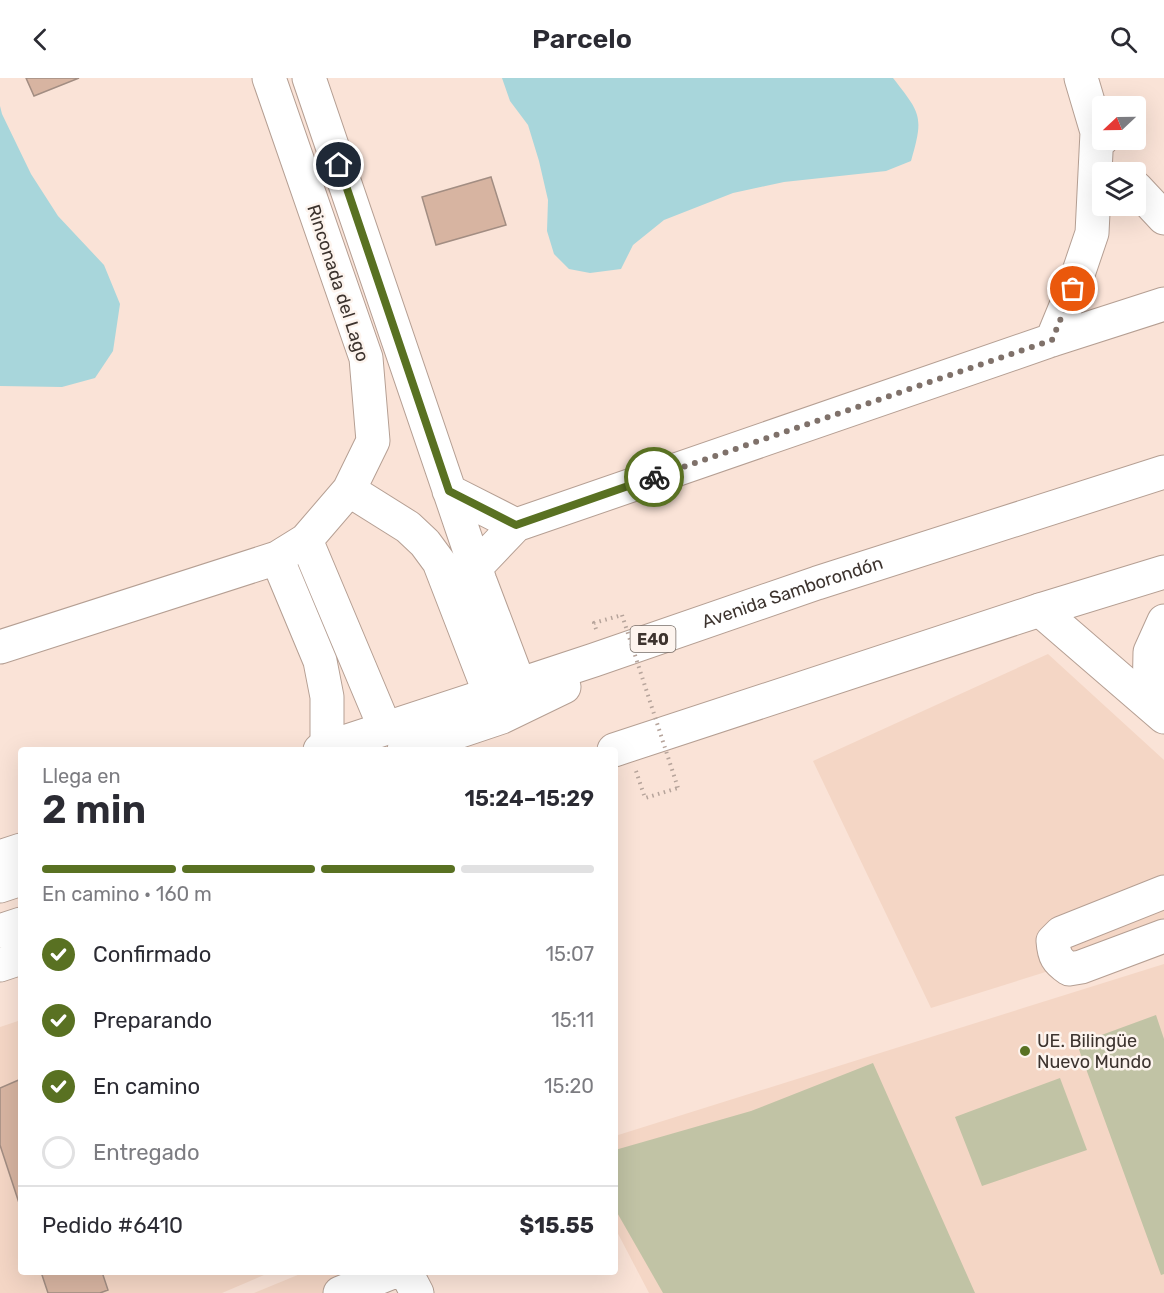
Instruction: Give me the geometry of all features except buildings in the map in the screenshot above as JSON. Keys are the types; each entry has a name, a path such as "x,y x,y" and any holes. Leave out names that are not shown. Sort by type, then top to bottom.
{"main road":[{"name":"Rinconada del Lago","path":"0,646 277,558 306,540 349,490 373,441 366,358 269,78"},
{"path":"309,78 476,568 504,689"},
{"path":"1080,78 1092,112"},
{"path":"1052,340 1073,289 1092,233 1100,150"},
{"path":"1146,199 1164,218"},
{"path":"476,568 516,525 1052,340 1164,304"},
{"name":"Avenida Samborondón","path":"338,747 394,739 504,689 817,583 1164,472"},
{"path":"349,490 408,527 425,543 439,562 504,689"},
{"path":"449,491 516,525"},
{"path":"306,540 354,658 394,739 502,717 690,627"},
{"path":"277,558 320,661 327,697 324,747"},
{"path":"618,749 1040,610 1164,572"},
{"path":"1040,610 1156,710"},
{"path":"1156,710 1150,652 1164,621"},
{"path":"322,671 354,658"},
{"path":"0,857 18,851"},
{"path":"0,886 18,880"},
{"path":"1164,892 1061,933 1053,941 1054,954 1058,963 1069,969 1164,936"},
{"path":"0,931 18,925"},
{"path":"0,965 18,959"},
{"path":"340,1293 385,1275"},
{"path":"408,1275 417,1293"}],"path":[{"path":"594,623 622,615 678,788 645,798"}],"shaded area":[{"path":"1048,654 1164,760 1164,935 931,1008 813,761"},
{"name":"UE. Bilingüe Nuevo Mundo","path":"1164,964 1164,1293 649,1293 618,1234 618,1135"},
{"path":"18,1021 18,1275 264,1275 222,1293 0,1293 0,1027"},
{"path":"298,1275 380,1275 389,1293 254,1293"}],"green space":[{"path":"1156,1015 1164,1039 1164,1274 1161,1275 1077,1044"},
{"path":"873,1063 975,1293 663,1293 618,1214 618,1149 751,1111"},
{"path":"1060,1078 1087,1150 982,1186 955,1117"}],"water":[{"path":"502,78 893,78 914,108 918,134 911,161 886,171 784,182 733,193 664,220 633,245 621,269 590,273 569,269 554,254 547,231 548,200 539,161 528,125 510,101"},
{"path":"0,106 31,174 58,216 104,265 120,304 113,351 95,378 62,387 0,386"}],"way so far":[{"path":"654,477 1052,340 1073,289"}],"place":[{"name":"UE. Bilingüe Nuevo Mundo","path":"1025,1051"}],"route":[{"path":"339,165 449,491 516,525 654,477"}]}
